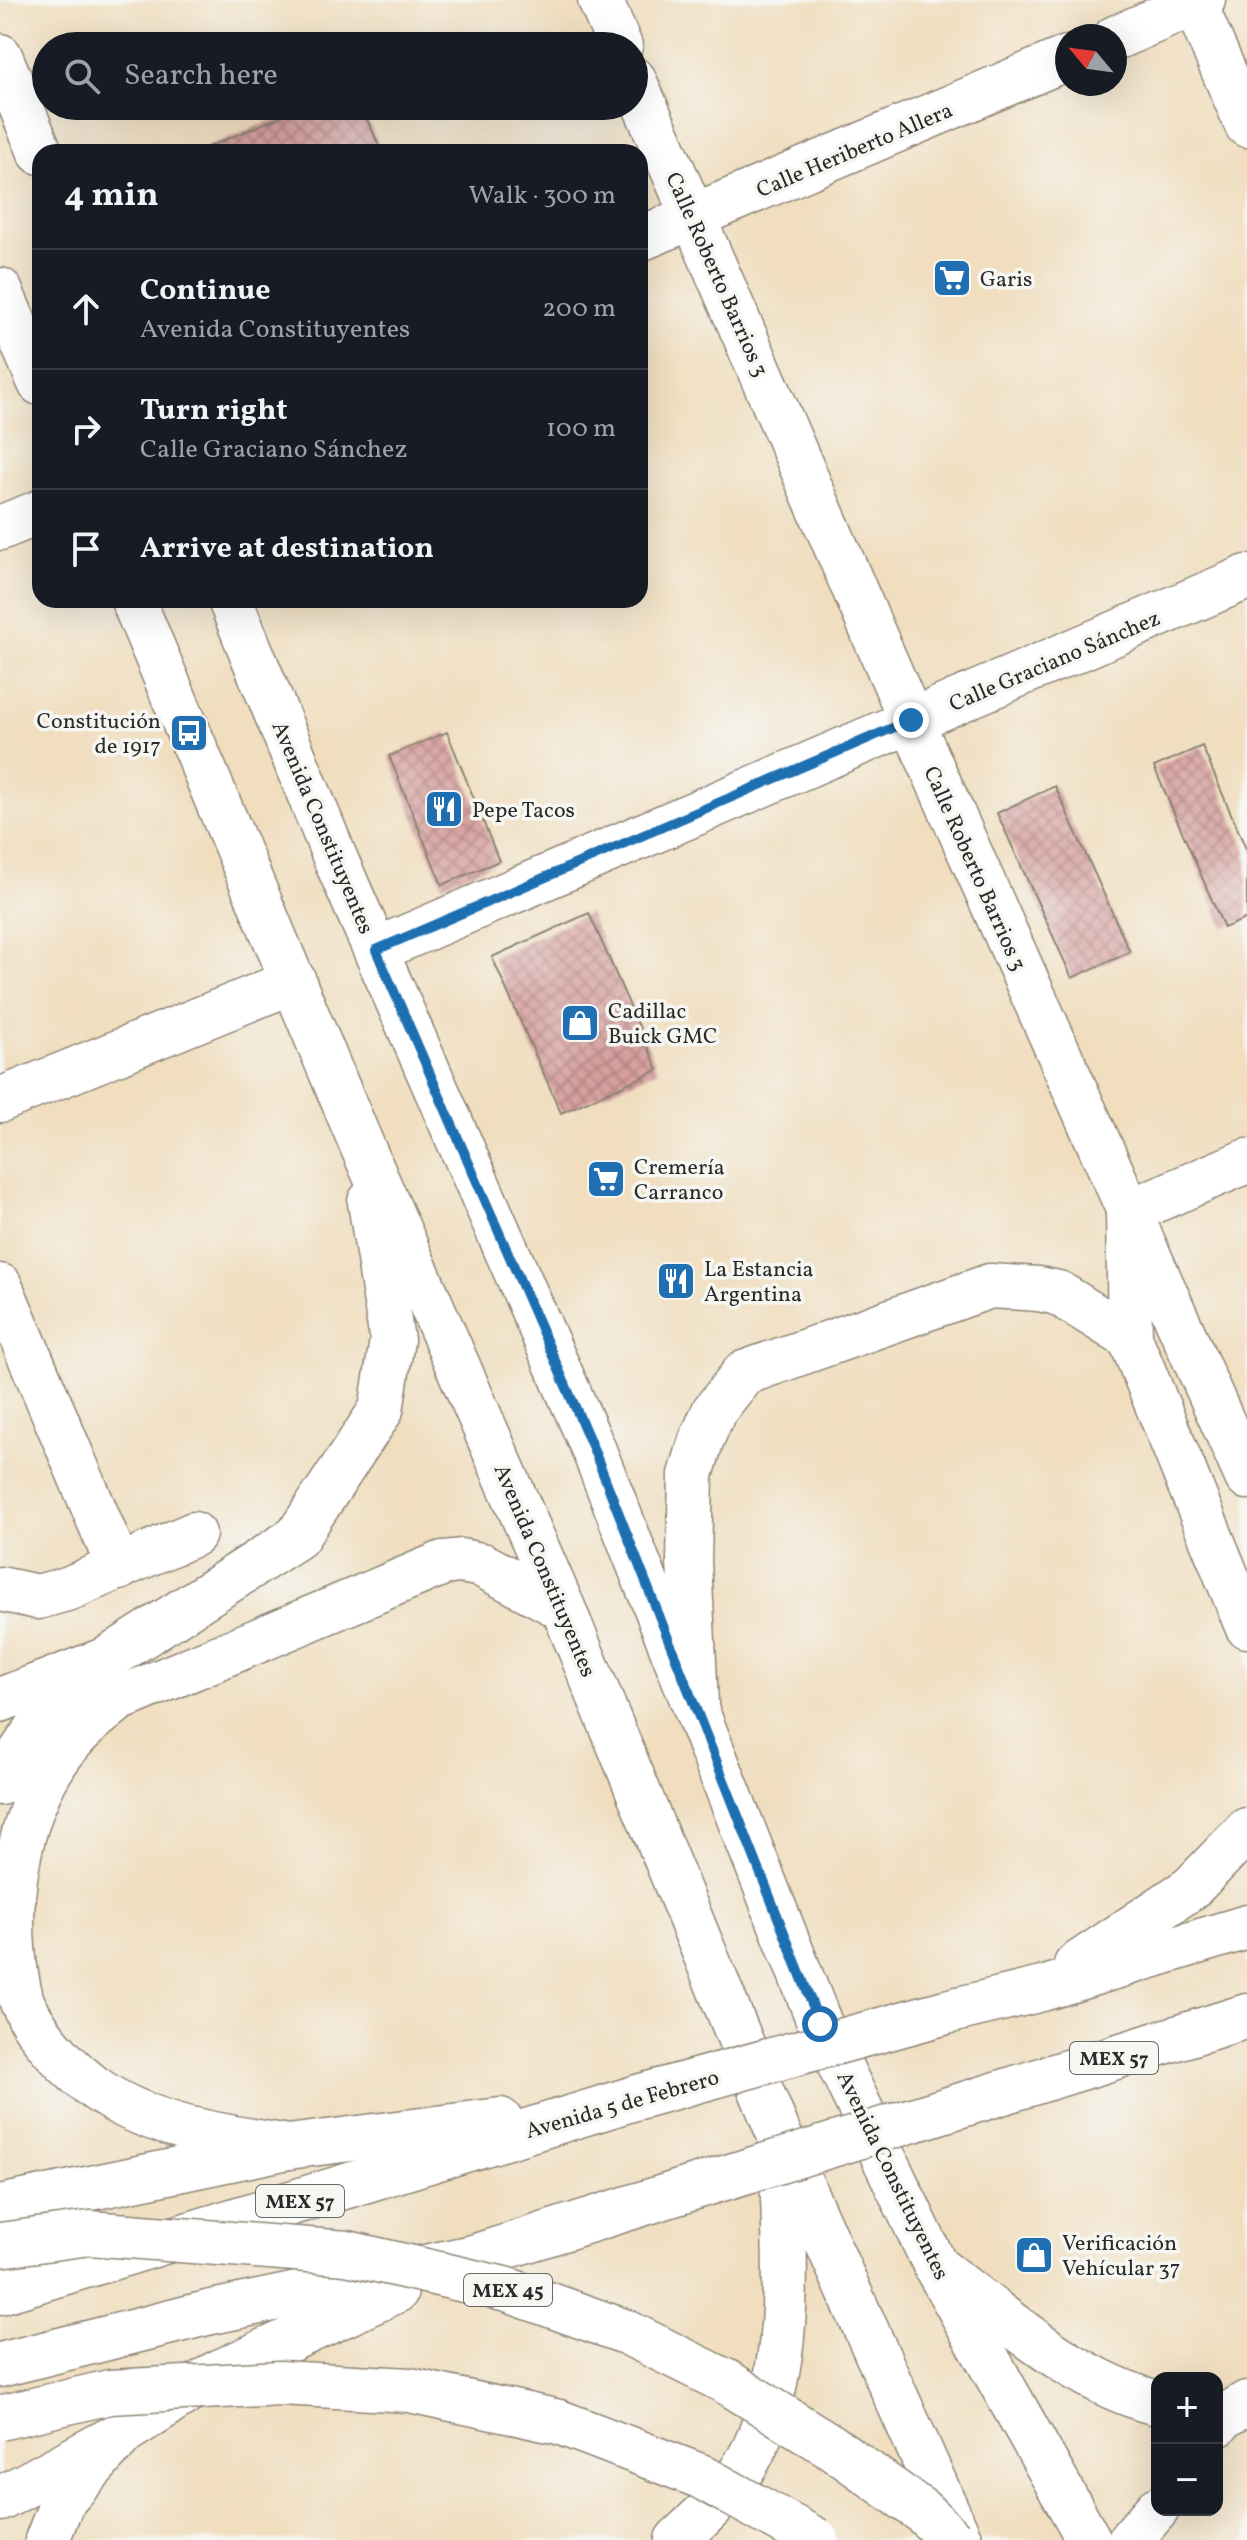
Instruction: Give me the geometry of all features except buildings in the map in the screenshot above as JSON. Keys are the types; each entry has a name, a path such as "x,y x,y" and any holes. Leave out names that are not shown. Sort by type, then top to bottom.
{"main road":[{"path":"600,0 614,32"},
{"path":"1127,33 1197,1 1247,125"},
{"path":"0,56 37,144"},
{"name":"Calle Heriberto Allera","path":"648,236 1055,63"},
{"name":"Calle Roberto Barrios 3","path":"648,113 911,720 1247,1477"},
{"path":"0,290 32,364"},
{"path":"0,528 32,515"},
{"name":"Calle Graciano Sánchez","path":"376,950 1247,577"},
{"name":"Avenida Constituyentes","path":"136,608 360,1141 563,1608 781,2139 960,2540"},
{"name":"Avenida Constituyentes","path":"233,608 376,950 587,1434 696,1703 820,2024 936,2267 1089,2540"},
{"path":"0,1100 294,981"},
{"path":"0,1783 41,1723 110,1657 297,1537 381,1410 392,1340 360,1141"},
{"path":"1247,1161 1128,1212 1130,1338 1247,1626"},
{"path":"0,1286 119,1568"},
{"path":"696,1703 689,1561 691,1475 714,1411 744,1373 990,1286 1058,1293 1130,1338"},
{"path":"0,1589 38,1597 70,1588 194,1534"},
{"path":"288,2147 223,2136 157,2119 124,2105 93,2086 65,2062 41,2034 23,2003 12,1973 7,1925 11,1880 21,1837 48,1774 68,1745 92,1720 119,1699 443,1563 461,1561 482,1565 563,1608"},
{"path":"0,1700 110,1657"},
{"path":"1042,1989 1191,1888 1247,1830"},
{"name":"Avenida 5 de Febrero","path":"0,2292 582,2112 946,2012 1042,1989 1247,1927"},
{"name":"MEX 57","path":"0,2365 207,2313 473,2257 1247,2016"},
{"path":"0,2207 288,2147 582,2112"},
{"path":"677,2540 720,2499 754,2449 774,2389 784,2322 781,2139"},
{"name":"MEX 45","path":"0,2245 90,2233 347,2253 508,2290 626,2332 727,2382 829,2445 922,2511 952,2540"},
{"path":"0,2499 124,2432 217,2373 473,2257"},
{"path":"936,2267 1079,2372 1151,2401"},
{"path":"0,2420 207,2313"},
{"path":"0,2420 110,2392 280,2383 410,2390 559,2422 700,2476 816,2540"},
{"path":"47,2540 62,2502 124,2432"},
{"path":"1130,2540 1151,2516"}],"place":[{"name":"Garis","path":"952,278"},
{"name":"Constitución de 1917","path":"189,733"},
{"name":"Pepe Tacos","path":"444,809"},
{"name":"Cadillac Buick GMC","path":"580,1023"},
{"name":"Cremería Carranco","path":"606,1179"},
{"name":"La Estancia Argentina","path":"676,1281"},
{"name":"Verificación Vehícular 37","path":"1034,2255"}],"route":[{"path":"820,2024 593,1448 376,950 911,720"}]}
